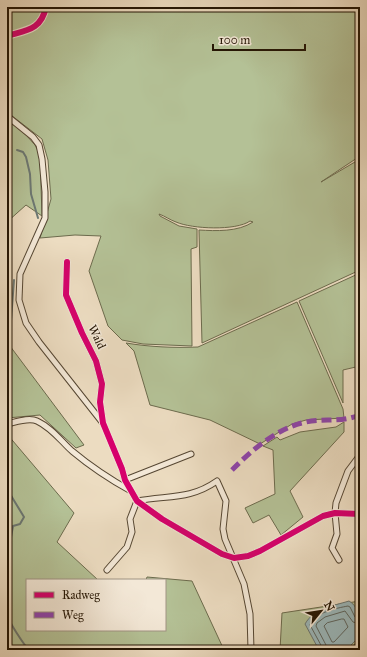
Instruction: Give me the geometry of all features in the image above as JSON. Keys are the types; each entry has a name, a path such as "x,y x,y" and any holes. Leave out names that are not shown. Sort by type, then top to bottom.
{"street":[{"path":"7,36 31,29 38,24 44,17 46,7"},
{"path":"7,116 33,137 39,146 42,159 45,192 45,218 20,274 19,300 26,323 39,342 103,423 126,480 137,501 162,519 222,554 234,558 248,556 260,551 323,516 335,514 360,514"},
{"name":"Wald","path":"67,262 66,295 96,361 102,384 100,402 103,423"},
{"path":"7,424 29,420 36,421 50,429 72,452 132,492"},
{"path":"126,480 191,454"},
{"path":"339,560 332,548 337,534 335,514 336,503 348,472 360,455"},
{"path":"137,501 193,494 209,487 217,481 226,501 223,529 225,539 244,584 250,614 251,650"},
{"path":"107,570 127,548 132,532 130,519 137,501"}],"green space":[{"path":"7,7 360,7 360,156 321,182 360,159 360,270 202,343 199,230 220,231 241,228 253,222 250,221 225,228 214,228 183,224 159,214 160,216 179,226 197,229 197,247 191,249 192,346 143,344 122,340 108,326 89,271 101,236 75,235 40,238 51,199 48,160 42,139 7,112 7,40 10,39 7,33"},
{"path":"7,119 26,135 35,145 40,155 42,216 26,205 7,222"},
{"path":"360,273 360,366 343,370 343,403 299,301"},
{"path":"297,302 343,409 344,418 306,420 292,424 260,444 210,420 150,405 134,351 126,343 162,347 198,347"},
{"path":"7,342 84,445 76,448 40,415 7,418"},
{"path":"344,422 344,432 290,491 303,517 281,535 269,515 253,523 245,508 275,494 273,450 263,446 277,437 280,440 300,432 336,427"},
{"path":"7,434 74,513 57,542 97,579 26,579 26,631 166,631 166,579 146,579 147,577 192,581 224,650 7,650"},
{"path":"360,601 360,650 280,650 282,613"}],"water":[{"path":"349,601 358,612 360,621 360,636 346,650 319,650 305,624 313,614 324,608"}],"waterway":[{"path":"17,150 23,152 26,157 30,174 31,194 38,218"},
{"path":"7,375 14,280"},
{"path":"7,489 24,517 20,524 13,526 8,554 11,561 7,564"},
{"path":"7,615 29,650"},
{"path":"350,650 360,640"}],"marked path":[{"path":"232,470 266,441 285,429 306,422 339,420 360,415"}],"cycle path":[{"path":"7,36 27,30 37,25 44,15 46,7"},
{"path":"67,262 66,295 96,361 102,384 100,402 103,423 125,480 137,501 162,519 222,554 234,558 248,556 260,551 323,516 335,513 360,514"}]}
